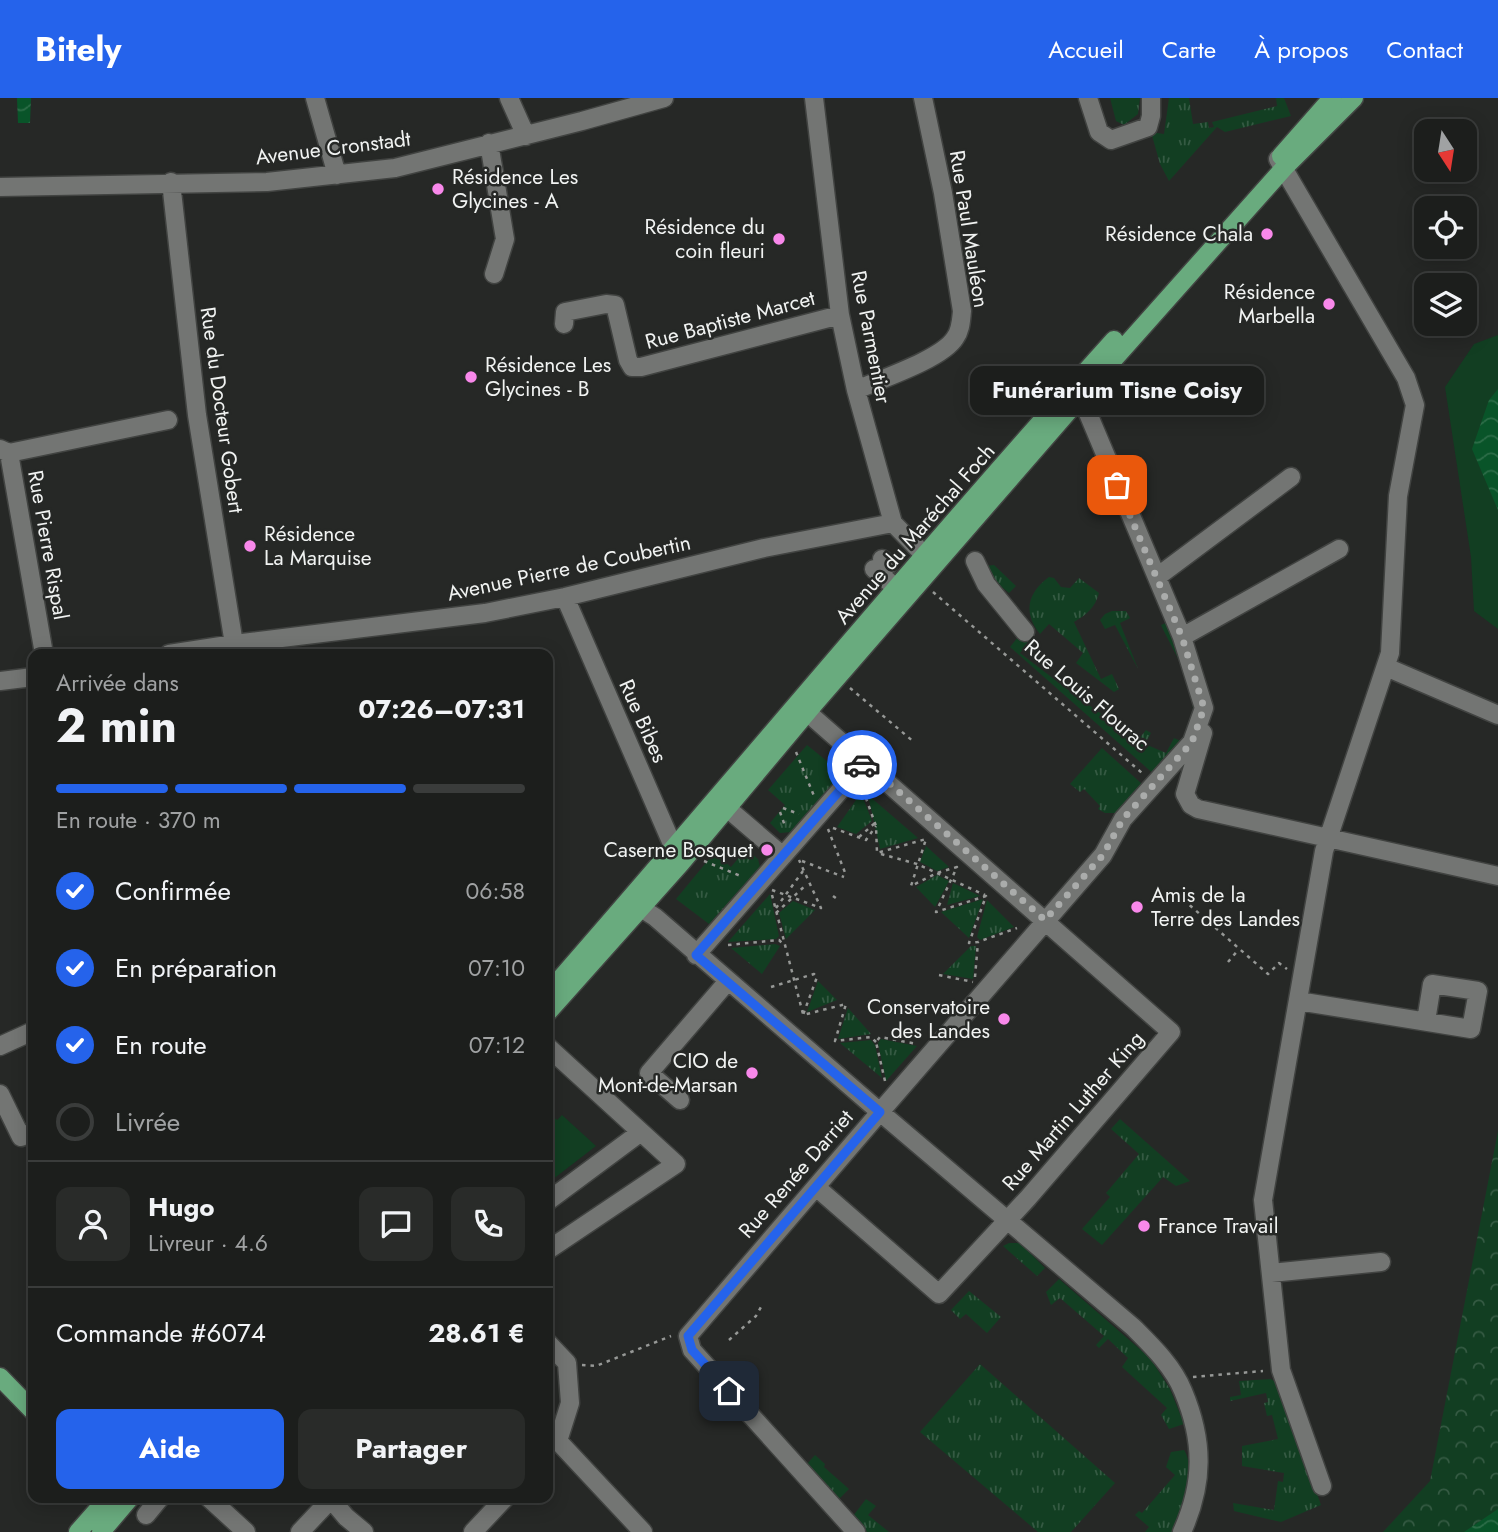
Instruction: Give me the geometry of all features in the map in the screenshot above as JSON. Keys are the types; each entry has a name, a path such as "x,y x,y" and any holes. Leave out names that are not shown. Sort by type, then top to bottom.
{"main road":[{"name":"Avenue du Maréchal Foch","path":"678,856 704,815 786,716 897,589 929,561 1281,164 1332,98"},
{"name":"Avenue du Maréchal Foch","path":"1281,164 1354,98"},
{"name":"Avenue du Maréchal Foch","path":"553,1006 635,905 678,856 727,808 921,580 929,561"},
{"name":"Avenue du Maréchal Foch","path":"553,988 635,905"},
{"path":"0,1377 28,1406"},
{"path":"78,1532 116,1503"},
{"path":"101,1532 118,1503"}],"street":[{"path":"315,98 337,175"},
{"path":"509,98 526,136"},
{"name":"Avenue Cronstadt","path":"0,187 267,182 395,168 664,98"},
{"name":"Rue Parmentier","path":"814,98 840,315 856,390 893,523 929,561"},
{"name":"Rue Paul Mauléon","path":"856,390 939,354 955,339 960,327 960,298 943,193 923,98"},
{"path":"1088,98 1099,132 1111,140 1148,127 1151,98"},
{"path":"489,143 505,239 494,274"},
{"path":"1281,164 1406,378 1415,405 1398,496 1392,639 1386,667 1328,838 1263,1200 1280,1370 1322,1486"},
{"name":"Rue du Docteur Gobert","path":"171,182 197,415 234,644"},
{"name":"Rue Baptiste Marcet","path":"564,324 565,312 606,304 615,305 632,368 840,315"},
{"path":"1101,364 1134,405 1143,398"},
{"path":"1074,395 1087,411 1182,637 1204,708 1203,739 1185,787 1186,800 1198,810 1216,815 1498,876"},
{"path":"4,451 169,420"},
{"name":"Rue Pierre Rispal","path":"4,451 43,649"},
{"path":"1157,577 1291,477"},
{"name":"Avenue Pierre de Coubertin","path":"202,649 485,613 565,597 764,548 893,523"},
{"path":"1182,637 1339,549"},
{"path":"975,561 986,584 1025,632"},
{"path":"881,564 897,589"},
{"name":"Rue Bibes","path":"565,597 678,856"},
{"path":"1386,667 1498,715"},
{"path":"0,681 28,678"},
{"path":"635,905 655,917 880,1112 1103,855 1123,819 1192,742 1204,708"},
{"path":"807,712 1045,920"},
{"path":"727,808 729,794 783,729 786,716"},
{"path":"696,955 794,858 818,818 865,762"},
{"path":"704,815 727,808"},
{"path":"727,808 794,858"},
{"name":"Rue Martin Luther King","path":"1007,1220 1171,1032 1045,920"},
{"path":"680,1100 649,1073 728,981"},
{"path":"1298,1001 1426,1021"},
{"path":"0,1046 28,1033"},
{"path":"553,1052 676,1164 553,1244"},
{"path":"0,1094 21,1138 28,1134"},
{"name":"Rue Renée Darriet","path":"856,1532 692,1350 688,1336 880,1112 1133,1327 1186,1383 1200,1472 1194,1506 1182,1532"},
{"path":"553,1197 637,1129"},
{"path":"816,1187 940,1294 1007,1220"},
{"path":"1271,1273 1381,1262"},
{"path":"553,1349 566,1363 570,1403 553,1447 643,1532"},
{"path":"146,1515 156,1503"},
{"path":"214,1503 246,1532"},
{"path":"300,1532 326,1503"},
{"path":"334,1503 364,1532"},
{"path":"473,1532 500,1503"}],"path":[{"name":"Rue Louis Flourac","path":"921,580 1155,785"},
{"path":"850,688 914,742"},
{"path":"794,858 845,876 818,818 796,752"},
{"path":"862,786 876,824 877,853"},
{"path":"783,808 818,818"},
{"path":"780,812 788,832"},
{"path":"833,828 866,840 876,824"},
{"path":"858,837 876,824"},
{"path":"877,853 926,839 911,886 957,867 936,912 986,896"},
{"path":"877,853 918,864 986,896"},
{"path":"794,858 821,908 770,889 803,1015"},
{"path":"703,861 753,881"},
{"path":"776,911 803,871"},
{"path":"776,911 808,883"},
{"path":"1177,894 1268,974 1279,963 1302,981"},
{"path":"833,896 837,900"},
{"path":"986,896 969,943 1023,926"},
{"path":"1209,922 1217,918"},
{"path":"722,946 779,940 785,946"},
{"path":"939,975 975,982 978,942"},
{"path":"1228,962 1239,949"},
{"path":"771,987 814,974 817,977 803,1015"},
{"path":"803,1015 846,1004 835,1041 872,1037 876,1042 886,1084"},
{"path":"876,1042 880,1037 920,1045"},
{"path":"729,1340 756,1317 761,1307"},
{"path":"566,1363 596,1366 671,1336"},
{"path":"1186,1383 1280,1370"}],"green space":[{"path":"1110,98 1140,98 1138,114 1124,125 1116,121"},
{"path":"1169,98 1189,98 1193,124 1208,122 1209,128 1214,127 1212,122 1277,106 1276,98 1284,98 1291,116 1225,132 1217,127 1169,181 1160,164 1151,132 1164,134"},
{"path":"1498,335 1498,629 1474,611 1471,557 1445,387 1474,344"},
{"path":"994,565 1016,586 1009,593 986,574 985,566"},
{"path":"1049,577 1054,578 1061,587 1070,588 1079,578 1099,593 1090,610 1074,622 1101,679 1112,674 1119,689 1114,692 1076,663 1083,653 1049,624 1040,634 1035,626 1030,611 1032,597"},
{"path":"1112,611 1126,611 1130,618 1120,623 1138,669 1115,625 1105,629 1100,620"},
{"path":"1168,622 1192,677 1198,707 1197,721 1189,741 1156,776 1010,647 1018,637 1029,643 1020,653 1138,740 1146,730 1151,733 1145,744 1166,753 1174,738 1183,742 1193,713 1188,683 1161,625"},
{"path":"807,745 843,774 792,832 780,833 770,823 785,805 768,790"},
{"path":"1102,748 1142,784 1115,813 1105,813 1098,809 1100,806 1084,789 1080,792 1070,784"},
{"path":"861,793 872,821 856,834 837,827"},
{"path":"868,795 918,838 880,849"},
{"path":"926,846 949,867 937,871 920,862"},
{"path":"746,849 758,859 760,867 709,924 676,899 714,853 731,867"},
{"path":"937,875 949,881 935,907 916,887"},
{"path":"953,883 980,896 947,905"},
{"path":"770,894 779,936 776,939 728,942"},
{"path":"983,899 969,938 941,912"},
{"path":"987,900 1014,927 980,940 977,937"},
{"path":"793,901 815,910 786,939 779,913"},
{"path":"775,944 780,946 762,974 731,948"},
{"path":"971,946 976,946 973,979 943,974"},
{"path":"818,981 837,1000 807,1012"},
{"path":"848,1008 871,1034 838,1039"},
{"path":"881,1039 917,1046 886,1081 878,1043"},
{"path":"871,1040 875,1045 882,1078 840,1043"},
{"path":"562,1115 596,1146 553,1179 553,1117 557,1120"},
{"path":"1120,1119 1190,1181 1176,1186 1163,1177 1102,1245 1082,1229 1110,1197 1106,1193 1139,1154 1111,1129"},
{"path":"1498,1131 1498,1532 1383,1532 1430,1481"},
{"path":"1020,1243 1045,1268 1037,1276 1003,1246"},
{"path":"1059,1279 1150,1358 1170,1389 1184,1424 1169,1429 1161,1415 1167,1408 1122,1367 1128,1358 1108,1339 1099,1348 1096,1345 1104,1336 1060,1298 1051,1305 1046,1292"},
{"path":"969,1291 1001,1317 987,1333 966,1314 960,1319 951,1310"},
{"path":"980,1364 1115,1483 1071,1532 1038,1532 920,1432"},
{"path":"1271,1379 1278,1384 1321,1505 1281,1522 1234,1511 1233,1503 1274,1510 1278,1481 1283,1482 1284,1473 1242,1466 1242,1446 1278,1439 1272,1415 1267,1416 1264,1403 1268,1402 1266,1393 1230,1401 1230,1397 1241,1395 1239,1381"},
{"path":"1184,1450 1188,1458 1188,1479 1180,1514 1172,1532 1145,1532 1149,1527 1135,1515 1139,1511 1142,1513 1175,1475 1166,1467 1171,1452"},
{"path":"815,1455 825,1464 824,1467 849,1489 838,1500 806,1465"},
{"path":"866,1499 876,1506 868,1515 889,1532 867,1532 853,1516"}],"water":[{"path":"17,98 31,98 30,123 18,123"},
{"path":"1498,389 1498,510 1472,449 1489,400"},
{"path":"1498,1509 1498,1532 1464,1532"}],"way so far":[{"path":"862,765 865,762 910,800 1045,920 1103,855 1123,819 1192,742 1204,708 1182,637 1117,485"}],"place":[{"name":"Résidence Les Glycines - A","path":"438,189"},
{"name":"Résidence Chala","path":"1267,234"},
{"name":"Résidence du coin fleuri","path":"779,239"},
{"name":"Résidence Marbella","path":"1329,304"},
{"name":"Résidence Les Glycines - B","path":"471,377"},
{"name":"Funérarium Tisne Coisy","path":"1117,485"},
{"name":"Résidence La Marquise","path":"250,546"},
{"name":"Caserne Bosquet","path":"767,850"},
{"name":"Amis de la Terre des Landes","path":"1137,907"},
{"name":"Conservatoire des Landes","path":"1004,1019"},
{"name":"CIO de Mont-de-Marsan","path":"752,1073"},
{"name":"France Travail","path":"1144,1226"}],"route":[{"path":"729,1391 692,1350 688,1336 880,1112 696,955 862,765"}]}
